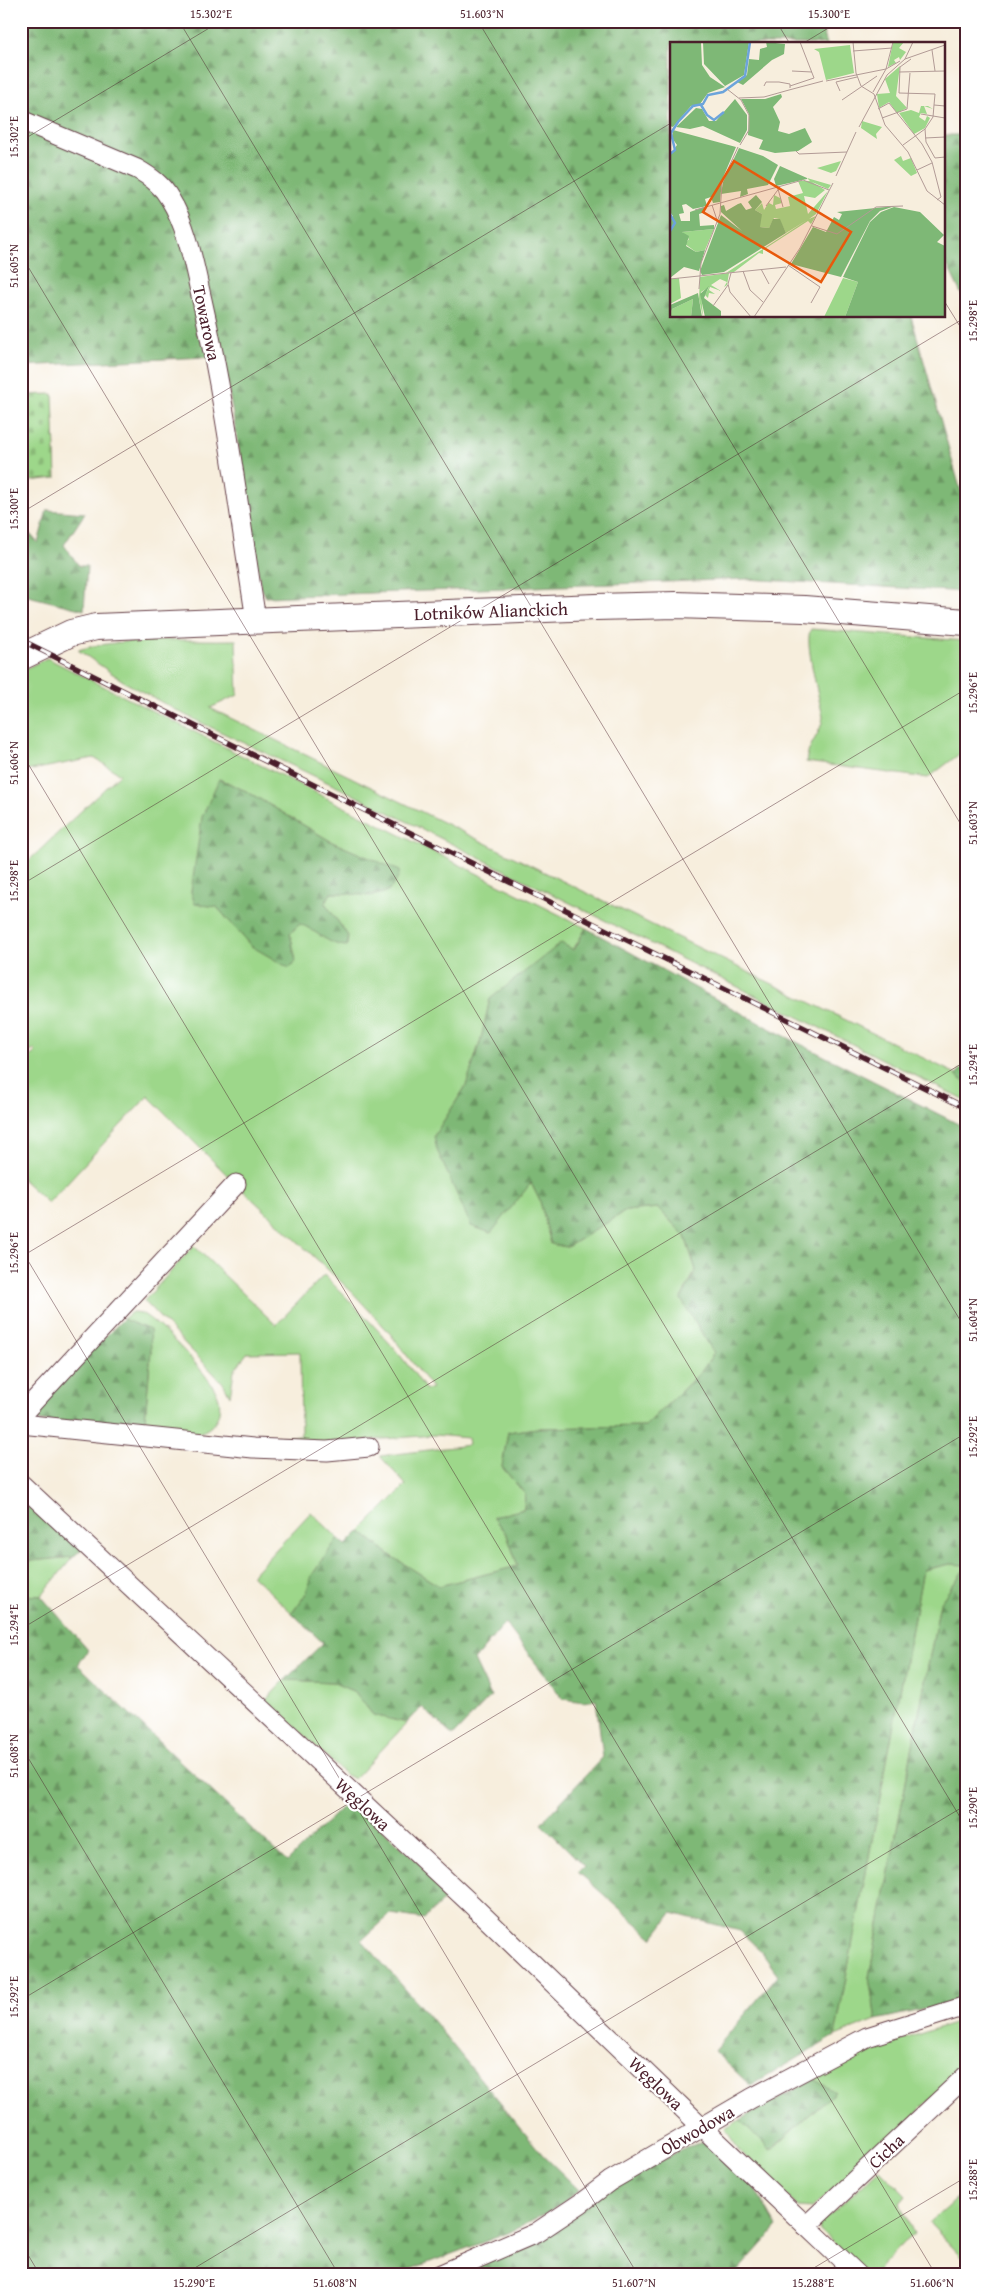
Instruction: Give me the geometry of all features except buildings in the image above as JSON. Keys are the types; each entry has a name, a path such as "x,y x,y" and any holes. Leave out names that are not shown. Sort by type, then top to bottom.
{"main road":[{"name":"Lotników Alianckich","path":"21,657 71,634 96,627 256,620 676,605 804,609 966,622"}],"street":[{"name":"Towarowa","path":"21,120 137,169 162,187 179,216 188,243 214,350 256,620"},
{"path":"21,1415 236,1184"},
{"path":"21,1424 253,1448 327,1451 369,1447"},
{"name":"Węglowa","path":"21,1484 469,1902 702,2127"},
{"name":"Obwodowa","path":"438,2275 536,2233 582,2203 610,2181 752,2098 867,2038 966,2006"},
{"name":"Cicha","path":"806,2226 966,2076"},
{"path":"702,2127 858,2275"}],"green space":[{"path":"21,21 820,21 826,42 670,42 670,318 912,318 966,509 966,592 746,579 266,597 260,585 250,513 228,386 206,357 21,366"},
{"path":"944,135 966,135 966,304 944,258"},
{"path":"53,394 56,478 21,482 21,395"},
{"path":"47,510 85,513 64,545 79,566 87,566 84,610 24,595 21,592 21,524 38,543"},
{"path":"811,629 966,641 966,749 928,778 806,762 809,749 820,729 823,717 810,657 809,635"},
{"path":"236,640 238,695 210,708 956,1074 966,1082 966,1101 350,793 187,716 126,683 78,650 137,641"},
{"path":"47,658 586,928 573,950 490,999 481,1039 466,1086 434,1136 531,1183 540,1201 551,1244 567,1247 626,1211 658,1208 685,1236 696,1270 681,1299 714,1353 701,1372 645,1426 538,1428 508,1432 502,1467 525,1494 524,1509 493,1517 507,1535 518,1566 439,1586 390,1555 360,1531 406,1485 380,1456 469,1445 468,1438 435,1435 319,1444 223,1438 301,1436 300,1352 247,1353 234,1371 230,1396 223,1383 144,1301 194,1246 276,1325 324,1275 391,1344 426,1390 432,1388 388,1331 353,1293 236,1184 148,1096 48,1203 21,1178 21,1062 35,1053 35,1049 21,1058 21,868 120,774 94,758 21,772 21,671","holes":["219,779 246,791 332,842 400,872 370,896 354,893 331,893 325,903 348,936 300,924 290,933 296,961 251,946 217,907 191,892 198,855"]},
{"path":"219,779 246,791 332,842 400,871 396,882 382,894 331,893 325,903 348,936 347,946 328,941 300,924 290,933 296,961 289,968 251,946 217,907 195,904 191,892 202,817"},
{"path":"586,928 765,1026 966,1128 966,1565 950,1564 923,1570 835,2036 751,2086 714,2051 778,1975 760,1950 740,1931 672,1913 653,1938 578,1872 584,1866 541,1823 603,1757 596,1700 584,1702 563,1699 505,1623 474,1660 491,1696 453,1736 422,1707 407,1723 373,1715 355,1692 332,1682 285,1680 323,1643 292,1613 306,1594 312,1575 338,1538 346,1545 360,1531 390,1555 439,1586 518,1566 507,1535 493,1517 524,1509 525,1494 502,1467 508,1432 538,1428 645,1426 701,1372 714,1353 681,1299 696,1270 685,1236 658,1208 626,1211 567,1247 551,1244 540,1201 531,1183 491,1233 471,1226 437,1150 434,1136 466,1086 481,1039 490,999 561,943 574,950"},
{"path":"966,1064 966,1082 956,1074"},
{"path":"132,1312 144,1315 164,1331 199,1367 215,1390 220,1404 218,1415 214,1423 206,1430 189,1434 144,1432 151,1350 123,1319"},
{"path":"123,1319 150,1330 151,1350 144,1432 32,1420 34,1408"},
{"path":"21,1491 84,1547 73,1557 21,1562"},
{"path":"311,1512 338,1538 312,1575 306,1594 292,1613 252,1575"},
{"path":"73,1557 41,1596 21,1595 21,1562"},
{"path":"950,1564 966,1565 966,1567 940,1603 869,1977 876,2020 835,2036 923,1570"},
{"path":"966,1567 966,2000 876,2020 869,1977 940,1603"},
{"path":"21,1595 41,1596 88,1650 78,1665 287,1862 350,1799 451,1893 424,1919 391,1914 362,1940 428,2015 542,2154 579,2190 562,2205 508,2233 395,2275 21,2275"},
{"path":"285,1680 332,1682 355,1692 373,1715 407,1723 354,1779 346,1775 266,1700"},
{"path":"966,2019 966,2065 886,2143 812,2208 798,2207 741,2153 725,2129 740,2120 771,2150 834,2092 814,2079 860,2053"},
{"path":"814,2079 835,2092 770,2150 740,2120"},
{"path":"705,2142 719,2151 753,2185 777,2227 734,2275 455,2275 686,2147"},
{"path":"880,2169 906,2196 900,2203 914,2234 872,2275 868,2275 820,2230 818,2225"},
{"path":"964,2192 966,2194 966,2261 929,2223"}],"railway":[{"path":"21,640 966,1108"}]}
